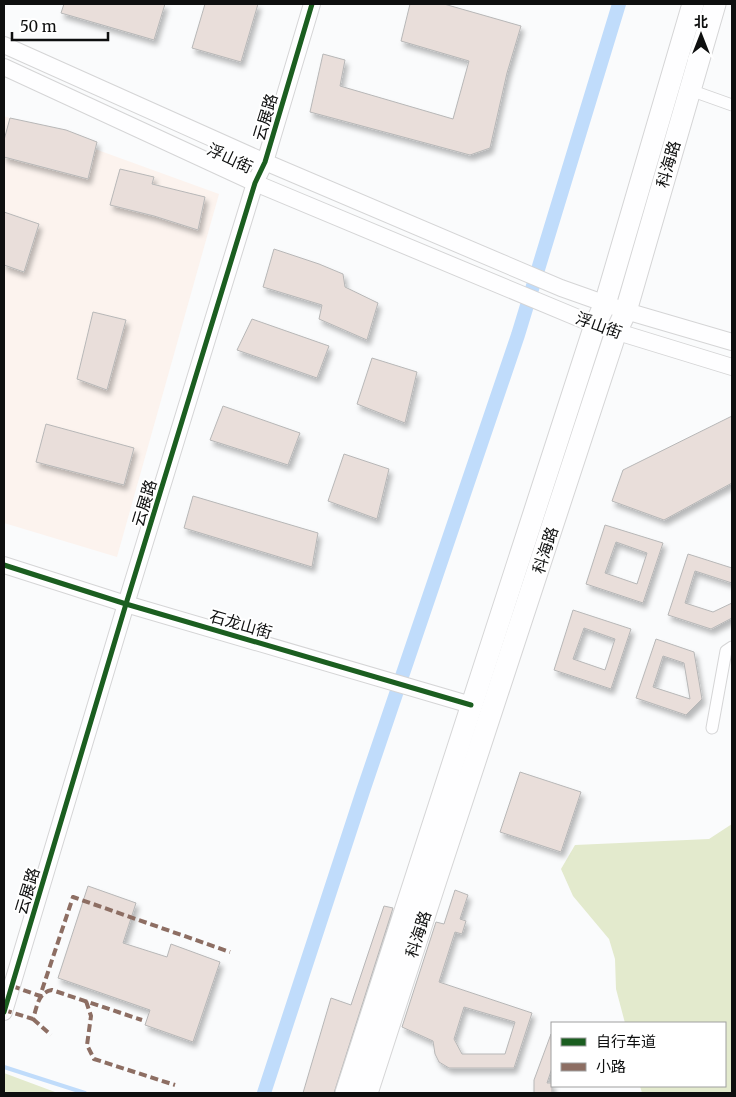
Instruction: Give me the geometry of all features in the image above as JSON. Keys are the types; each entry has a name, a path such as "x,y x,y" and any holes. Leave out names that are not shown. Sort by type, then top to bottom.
{"highway":[{"name":"科海路","path":"346,1093 595,325 605,304 693,4"},
{"name":"科海路","path":"368,1093 616,332 626,311 715,4"}],"main road":[{"name":"云展路","path":"4,1012 126,604 255,183 265,162 312,4"},
{"name":"浮山街","path":"4,45 265,162 562,288 626,311 732,342"},
{"name":"浮山街","path":"4,67 255,183 595,325 732,367"},
{"name":"石龙山街","path":"4,565 126,604 471,705"}],"street":[{"path":"690,90 732,105"},
{"path":"712,728 726,651 732,647"}],"shaded area":[{"path":"4,116 219,194 117,557 4,523"}],"green space":[{"path":"732,824 732,1093 642,1093 640,1087 726,1087 726,1022 625,1022 616,989 615,959 609,939 573,896 561,869 575,845 709,839"},
{"path":"4,1073 55,1092 59,1093 4,1093"}],"building":[{"path":"64,4 165,4 154,40 61,13"},
{"path":"205,4 258,4 241,62 192,48"},
{"path":"410,4 444,4 521,26 507,73 490,148 470,155 310,112 323,54 345,60 340,86 453,119 469,61 401,41"},
{"path":"10,118 66,130 97,142 88,179 4,157 4,140"},
{"path":"120,169 154,177 152,184 205,197 198,230 110,205"},
{"path":"4,212 39,224 24,272 4,265"},
{"path":"274,249 343,274 345,287 378,303 367,340 319,319 322,305 263,287"},
{"path":"93,312 126,320 107,390 77,379"},
{"path":"252,319 329,346 317,378 237,350"},
{"path":"372,358 417,372 405,423 357,404"},
{"path":"223,406 300,433 288,465 210,440"},
{"path":"732,416 732,483 664,520 612,501 623,470"},
{"path":"46,424 134,448 124,485 36,462"},
{"path":"344,454 389,469 377,519 328,501"},
{"path":"193,496 318,533 312,567 184,528"},
{"path":"605,525 663,543 643,603 586,584","holes":["616,542 647,553 637,584 605,573"]},
{"path":"688,554 732,568 732,583 695,571 685,603 713,612 732,603 732,618 711,629 668,615"},
{"path":"573,610 631,629 611,689 554,670","holes":["584,628 615,639 605,670 573,659"]},
{"path":"656,639 694,652 702,699 686,715 636,698","holes":["663,656 684,663 690,699 653,687"]},
{"path":"520,772 581,792 561,852 500,832"},
{"path":"88,886 136,903 123,943 167,957 171,944 220,962 193,1042 145,1025 150,1010 58,978"},
{"path":"455,890 468,895 460,919 466,921 462,934 455,932 439,982 532,1013 514,1068 449,1068 439,1062 435,1054 433,1041 402,1027 436,922 444,924","holes":["464,1007 515,1022 505,1054 462,1054 454,1039"]},
{"path":"384,906 393,908 334,1093 303,1093 331,998 351,1005"},
{"path":"551,1034 551,1071 547,1083 551,1083 552,1093 534,1093 534,1080"}],"waterway":[{"path":"264,1093 363,791 518,335 619,4"},
{"path":"4,1067 85,1093"}],"marked path":[{"path":"12,986 40,996 73,897 230,952"},
{"path":"4,1010 33,1019 41,997 47,991 52,990 142,1020"},
{"path":"86,1001 91,1016 87,1045 94,1059 175,1085"},
{"path":"33,1019 51,1035"}],"cycle path":[{"path":"4,1012 126,604 255,183 265,162 312,4"},
{"path":"4,565 126,604 471,705"}]}
